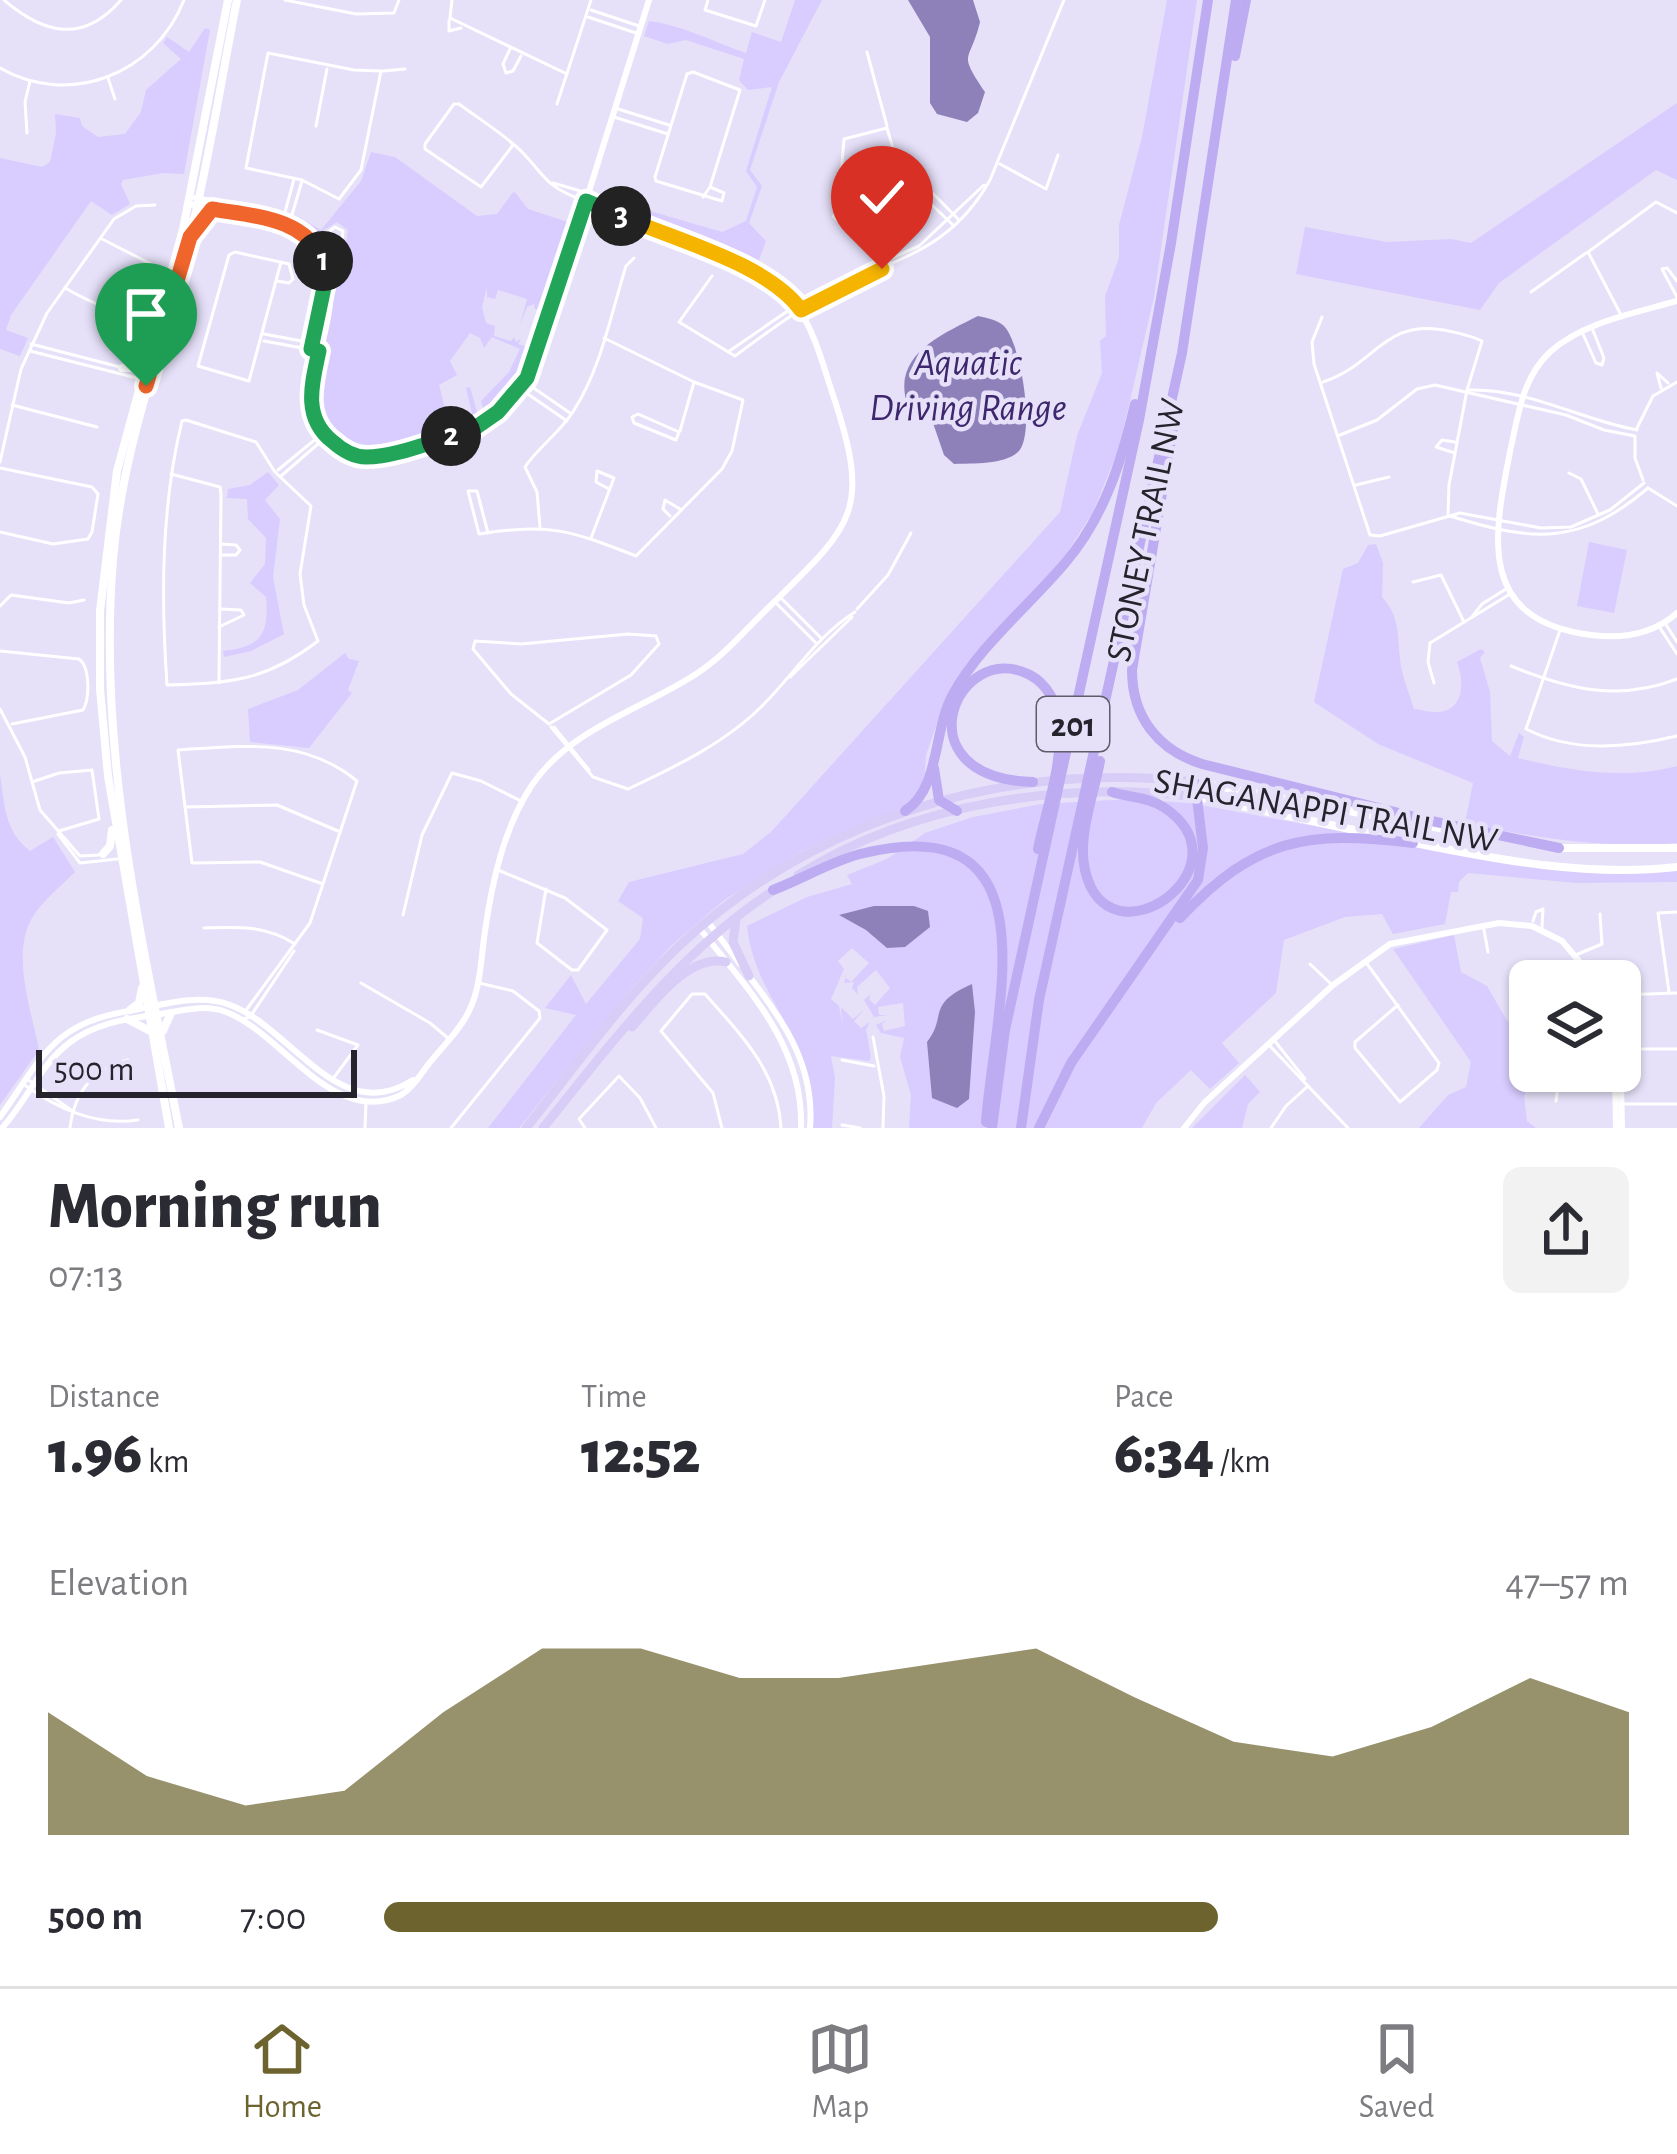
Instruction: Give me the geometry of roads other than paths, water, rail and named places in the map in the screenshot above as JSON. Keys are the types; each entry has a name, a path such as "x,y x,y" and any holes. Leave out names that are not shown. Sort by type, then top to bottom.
{"highway":[{"name":"STONEY TRAIL NW","path":"989,1128 1005,1030 1158,320 1206,0"},
{"name":"STONEY TRAIL NW","path":"1021,1128 1043,980 1182,353 1236,0"},
{"path":"1207,200 1246,0"},
{"path":"905,811 926,792 940,724 958,685 1068,560 1095,519 1117,469 1158,320"},
{"path":"1182,353 1132,670 1134,694 1150,731 1167,748 1202,764 1558,848"},
{"path":"1112,792 1161,805 1186,836 1190,861 1186,878 1176,894 1155,908 1136,911 1109,904 1088,881 1083,862 1125,619"},
{"path":"1005,1030 1060,725 1052,697 1032,676 1008,669 981,675 966,686 953,710 951,730 957,748 982,772 1033,782"},
{"path":"933,758 939,800 956,811"},
{"path":"1039,1128 1059,1084 1116,994 1198,880 1203,848 1195,782"},
{"path":"1116,994 1210,887 1247,860 1317,838 1355,836 1413,843"},
{"path":"773,890 856,855 903,847 942,851 980,874 998,901 1004,933 989,1128"}],"main road":[{"path":"179,1128 162,1039 143,981 123,854 111,728 109,617 124,480 143,377 193,201 232,0"},
{"path":"169,1128 152,1032 153,1011 113,816 101,706 101,598 110,506 143,377 190,237 193,201"},
{"path":"190,237 212,209"},
{"path":"122,368 133,368 149,348"},
{"name":"SHAGANAPPI TRAIL NW","path":"526,1128 634,993 703,925 802,856 939,800 1033,782 1114,776 1195,782 1558,848 1677,848"},
{"name":"SHAGANAPPI TRAIL NW","path":"543,1128 644,1002 739,914 857,844 956,811 1029,797 1112,792 1198,797 1526,863 1600,870 1677,867"},
{"path":"104,854 110,846 113,816"},
{"path":"739,914 734,941 748,976"},
{"path":"598,1060 677,980 708,962 725,962"},
{"path":"143,981 139,1003 129,1015 152,1032"},
{"path":"162,1039 171,1013"}],"street":[{"path":"4,0 40,26 71,29 96,22 121,0"},
{"path":"0,68 30,81 73,86 107,78 156,45 184,0"},
{"path":"285,0 374,14 394,13 399,0"},
{"path":"452,0 446,25 454,33 464,26"},
{"path":"557,104 591,0"},
{"path":"193,201 287,219 323,249 333,279 310,392 321,438 355,456 375,456 475,428 523,386 537,357 649,0"},
{"path":"708,0 705,10 756,26 765,0"},
{"path":"881,266 926,250 980,198 999,164 1064,0"},
{"path":"17,11 25,1"},
{"path":"589,10 640,30"},
{"path":"586,17 640,30"},
{"path":"450,18 567,74"},
{"path":"511,48 503,64 506,73 513,71 522,54"},
{"path":"867,52 897,158 912,182 954,226"},
{"path":"381,71 366,153 354,182 340,199 302,180 247,168 268,53 328,65 405,69"},
{"path":"316,126 328,65"},
{"path":"703,196 710,187 738,86 687,74 656,181 721,202 723,192 710,187"},
{"path":"107,78 116,99"},
{"path":"27,133 30,81"},
{"path":"0,1117 74,1040 129,1015 201,1000 227,1004 245,1016 347,1103 366,1103 392,1094 424,1069 471,1007 497,870 523,802 547,766 568,746 698,673 839,534 854,488 849,443 799,306 778,285 717,255 588,198 556,190 513,145 459,104 454,104 424,144 482,188 513,145"},
{"path":"614,112 670,126"},
{"path":"614,112 668,134"},
{"path":"857,212 841,175 844,139 887,128"},
{"path":"999,164 1046,189 1058,155"},
{"path":"287,219 295,178"},
{"path":"728,352 799,306 919,246 990,179"},
{"path":"287,219 302,180"},
{"path":"854,204 832,216 838,221 912,182"},
{"path":"912,182 959,220"},
{"path":"193,201 212,209 287,219"},
{"path":"1531,292 1656,202 1677,213"},
{"path":"0,532 53,544 88,539 92,532 98,496 92,487 0,465 29,348 65,288 122,213 155,205"},
{"path":"317,241 335,227 344,231 342,241 323,249"},
{"path":"65,288 109,307 136,314 145,310 155,266 100,238"},
{"path":"277,281 289,284 293,279 289,264 280,262 235,252 229,255 198,366 249,381 280,262"},
{"path":"1588,252 1622,317"},
{"path":"540,527 537,492 525,467 567,421 584,394 626,266 634,258"},
{"path":"1677,281 1662,268 1677,299 1582,332 1545,357 1521,402 1498,523 1497,558 1509,590 1534,614 1561,628 1614,637 1662,624 1677,613"},
{"path":"712,276 680,322 735,356 799,306"},
{"path":"1322,317 1312,350 1370,535 1469,514 1541,535 1578,531 1602,522 1646,485"},
{"path":"762,327 766,333"},
{"path":"1321,383 1355,369 1397,329 1435,328 1482,340 1467,390 1448,515"},
{"path":"1582,332 1596,363 1602,365 1604,358 1592,328"},
{"path":"264,334 316,347"},
{"path":"488,533 478,491 468,491 477,533 488,533 540,527 564,529 637,556 722,469 732,452 743,400 604,338"},
{"path":"262,341 316,347"},
{"path":"29,348 143,377"},
{"path":"87,362 143,377"},
{"path":"1662,388 1658,373 1669,385"},
{"path":"679,432 638,414 632,417 634,423 673,441 679,432 694,382"},
{"path":"1677,382 1662,388 1646,405 1636,433 1635,458 1646,485 1677,506"},
{"path":"1338,436 1369,424 1423,387 1441,385 1636,433"},
{"path":"523,386 572,414"},
{"path":"523,386 567,421"},
{"path":"12,405 97,427"},
{"path":"184,419 256,442 277,475 311,506 300,574 304,605 320,635 318,641 270,673 219,683 167,685 163,619 170,473 184,419"},
{"path":"277,475 321,438"},
{"path":"1455,453 1439,450 1437,442 1457,442"},
{"path":"170,473 220,488 219,683"},
{"path":"1569,473 1581,479 1602,522"},
{"path":"1354,486 1389,477"},
{"path":"1498,523 1554,529 1599,516 1646,485"},
{"path":"591,538 609,488"},
{"path":"673,519 664,509 665,500 681,511"},
{"path":"549,724 631,675 660,639 628,634 521,644 475,641 473,649 512,694 549,724 593,777 628,789 685,760 760,709 888,575 911,533"},
{"path":"219,544 236,544 240,550 236,555 219,555"},
{"path":"1413,582 1441,575 1465,623"},
{"path":"1434,683 1428,662 1430,643 1509,590"},
{"path":"0,606 11,596 69,603 84,600"},
{"path":"777,599 822,644"},
{"path":"218,609 242,610 244,615 218,628"},
{"path":"1662,624 1677,642"},
{"path":"1662,624 1677,654"},
{"path":"1561,628 1526,729 1601,746 1677,736"},
{"path":"0,652 79,658 86,667 83,710 9,725"},
{"path":"1511,666 1575,689 1618,692 1677,679"},
{"path":"0,709 26,758 40,810 80,863 123,854"},
{"path":"245,1016 310,923 323,884 340,831 357,781 325,760 292,748 250,745 178,750 192,863 260,862 323,884"},
{"path":"30,783 59,773 92,770 99,819 57,832"},
{"path":"403,915 422,835 452,773 523,802"},
{"path":"183,807 277,805 340,831"},
{"path":"57,832 82,856 123,854"},
{"path":"497,870 546,890 565,898 607,930 578,970 537,943 546,890"},
{"path":"1532,926 1536,912 1544,909 1542,929"},
{"path":"1669,992 1658,913 1677,912"},
{"path":"1576,955 1602,944 1600,914"},
{"path":"703,925 748,976 799,1051 808,1082 806,1128"},
{"path":"1184,1128 1204,1103 1333,986 1364,960 1409,938 1483,925 1532,926 1580,960"},
{"path":"1483,925 1488,952"},
{"path":"204,928 256,926 296,945"},
{"path":"713,937 725,962 791,1056 806,1128"},
{"path":"1364,960 1397,1005 1438,1064 1400,1102 1354,1048 1354,1042 1397,1005"},
{"path":"1310,964 1333,986"},
{"path":"451,1128 540,1015 513,991 478,982"},
{"path":"361,983 449,1039"},
{"path":"722,1128 713,1093 661,1030 698,992 705,994 761,1061 774,1088 781,1128"},
{"path":"1641,994 1677,993"},
{"path":"153,1011 214,1009 245,1016"},
{"path":"317,1030 358,1045 327,1086"},
{"path":"873,1037 884,1096 883,1128"},
{"path":"1271,1042 1348,1128"},
{"path":"1641,1048 1677,1049"},
{"path":"70,1128 81,1092 94,1075 128,1060"},
{"path":"842,1060 876,1066"},
{"path":"585,1128 579,1119 619,1076 640,1098 656,1128"},
{"path":"29,1084 62,1110 107,1120 138,1120"},
{"path":"2,1128 29,1084"},
{"path":"1270,1128 1309,1085"},
{"path":"1556,1101 1557,1092"},
{"path":"1617,1092 1619,1128"},
{"path":"1618,1092 1618,1104"},
{"path":"364,1128 366,1103"},
{"path":"1618,1104 1677,1104"},
{"path":"842,1125 860,1128"}],"water":[{"path":"908,0 973,0 980,22 968,62 985,92 978,113 967,122 937,114 930,103 930,37"},
{"name":"Aquatic Driving Range","path":"978,316 1004,326 1016,350 1026,428 1012,456 954,464 944,455 933,423 908,407 906,374 922,349"},
{"path":"874,906 914,906 928,911 930,927 905,947 887,948 839,915"},
{"path":"972,984 975,1012 969,1099 957,1108 932,1098 927,1042 943,1004"}]}
